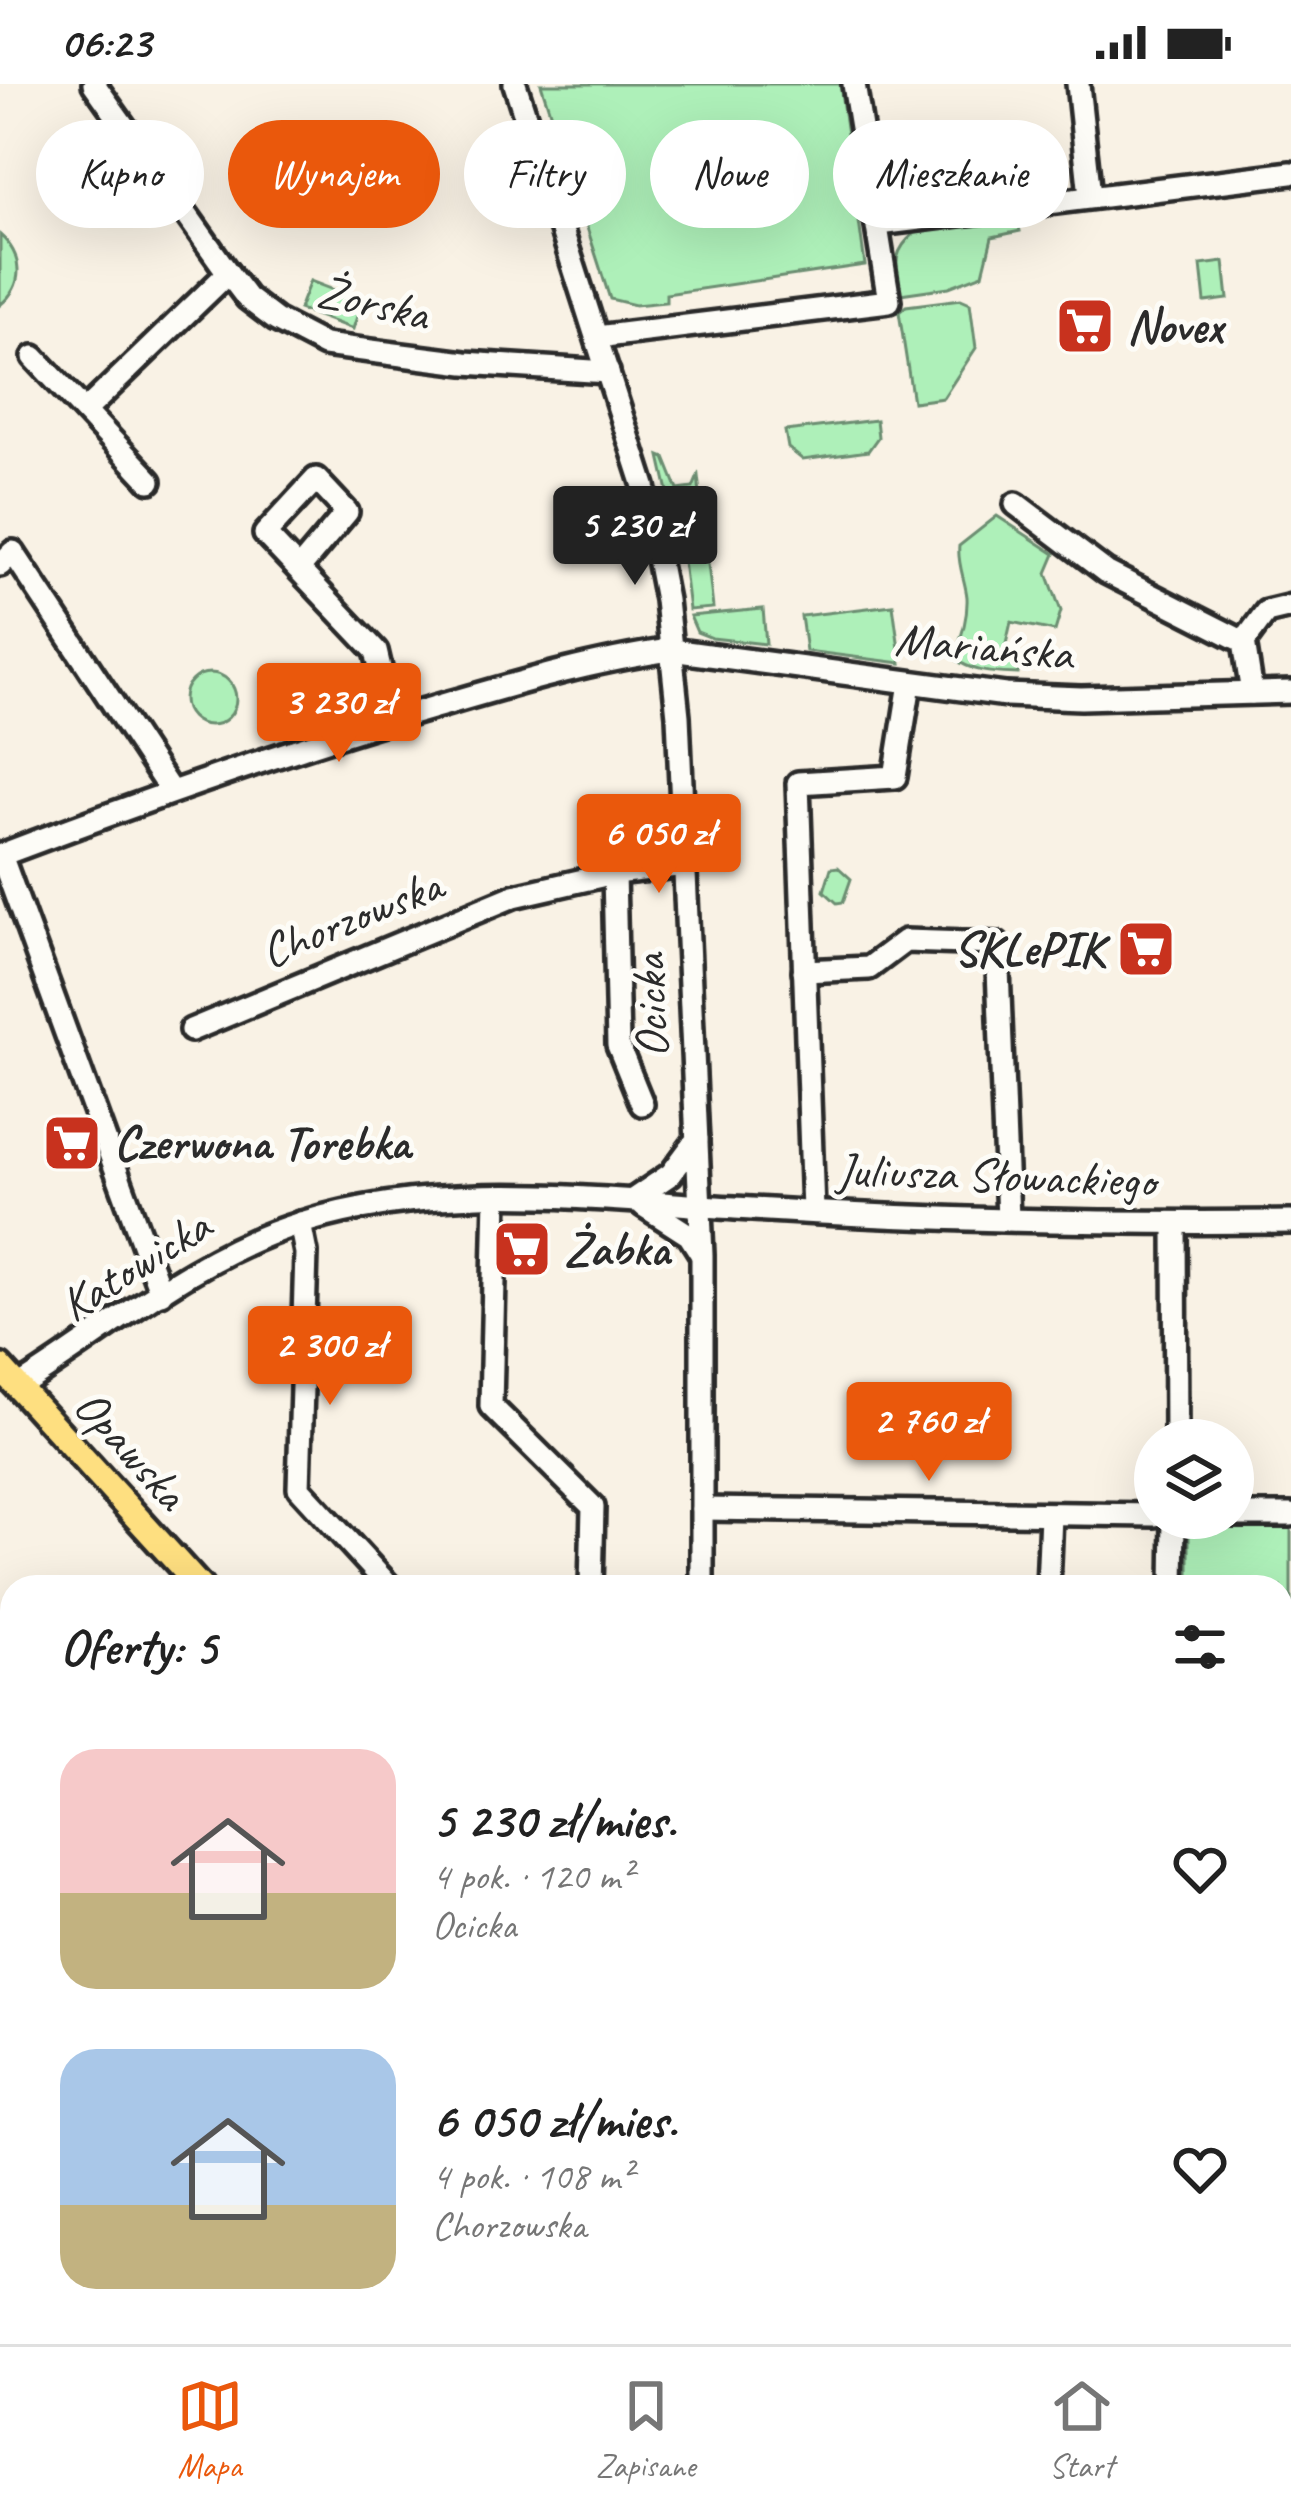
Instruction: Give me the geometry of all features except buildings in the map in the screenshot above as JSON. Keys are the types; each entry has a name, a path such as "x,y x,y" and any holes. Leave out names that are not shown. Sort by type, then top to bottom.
{"main road":[{"name":"Opawska","path":"0,1367 189,1575"}],"street":[{"name":"Żorska","path":"94,84 228,274 247,298 276,320 324,345 424,359 608,372"},
{"name":"Ocicka","path":"515,84 652,520 671,650 686,865 702,1255 702,1575"},
{"path":"854,84 860,120"},
{"path":"1078,84 1090,196"},
{"path":"1069,199 1291,173"},
{"path":"597,337 889,301 880,228"},
{"path":"85,411 228,274"},
{"path":"34,357 150,481"},
{"path":"1016,504 1106,572 1244,642"},
{"path":"7,558 170,790"},
{"path":"299,568 376,651 392,719"},
{"path":"1252,693 1244,642 1266,612 1291,606"},
{"name":"Mariańska","path":"1,855 170,790 392,719 608,659 671,650 1006,695 1081,698 1291,692"},
{"path":"813,1210 798,783 896,776 910,683"},
{"path":"1,855 160,1293"},
{"name":"Chorzowska","path":"191,1030 514,896 614,873 686,865"},
{"path":"614,873 618,1046 642,1104"},
{"path":"804,971 869,968 905,941 997,944 1008,1219"},
{"path":"697,1139 671,1174 633,1200 689,1235 702,1255"},
{"path":"496,1196 491,1406 593,1508 591,1575"},
{"name":"Katowicka","path":"18,1387 160,1293 234,1251 300,1223 418,1197 699,1205"},
{"name":"Juliusza Słowackiego","path":"699,1205 1008,1219 1291,1222"},
{"path":"300,1223 306,1253 299,1488 379,1575"},
{"path":"1175,1223 1176,1419"},
{"path":"702,1509 1134,1515"},
{"path":"1048,1575 1051,1515"},
{"path":"1254,1516 1291,1515"},
{"path":"1173,1575 1174,1539"}],"green space":[{"path":"541,84 840,84 845,120 833,120 833,228 860,228 865,265 666,294 666,302 635,305 610,299 587,228 626,228 626,120 553,120"},
{"path":"949,228 1020,231 992,237 983,274 949,287 900,294 899,254 915,233"},
{"path":"0,235 13,252 18,270 14,288 0,305"},
{"path":"1224,262 1228,299 1205,302 1201,265"},
{"path":"310,281 362,301 353,329 299,309"},
{"path":"961,299 970,303 976,348 943,398 913,402 899,312 906,306"},
{"path":"876,420 878,437 868,451 803,460 788,448 785,431"},
{"path":"660,456 678,490 693,488 698,476 713,608 689,610 682,553"},
{"path":"997,516 1055,554 1047,573 1061,611 1055,631 1011,622 1004,653 1018,660 1018,674 976,669 954,658 967,605 959,546"},
{"path":"893,605 901,663 806,651 801,616"},
{"path":"763,609 766,644 712,638 697,632 690,616"},
{"path":"210,673 228,681 236,699 228,717 210,725 192,717 184,699 192,681"},
{"path":"838,867 851,879 843,902 837,903 824,891 831,868"},
{"path":"1254,1527 1291,1527 1291,1575 1189,1575 1189,1539 1254,1539"}],"place":[{"name":"Novex","path":"1085,326"},
{"name":"SKLePIK","path":"1146,949"},
{"name":"Czerwona Torebka","path":"72,1143"},
{"name":"Żabka","path":"522,1249"}]}
